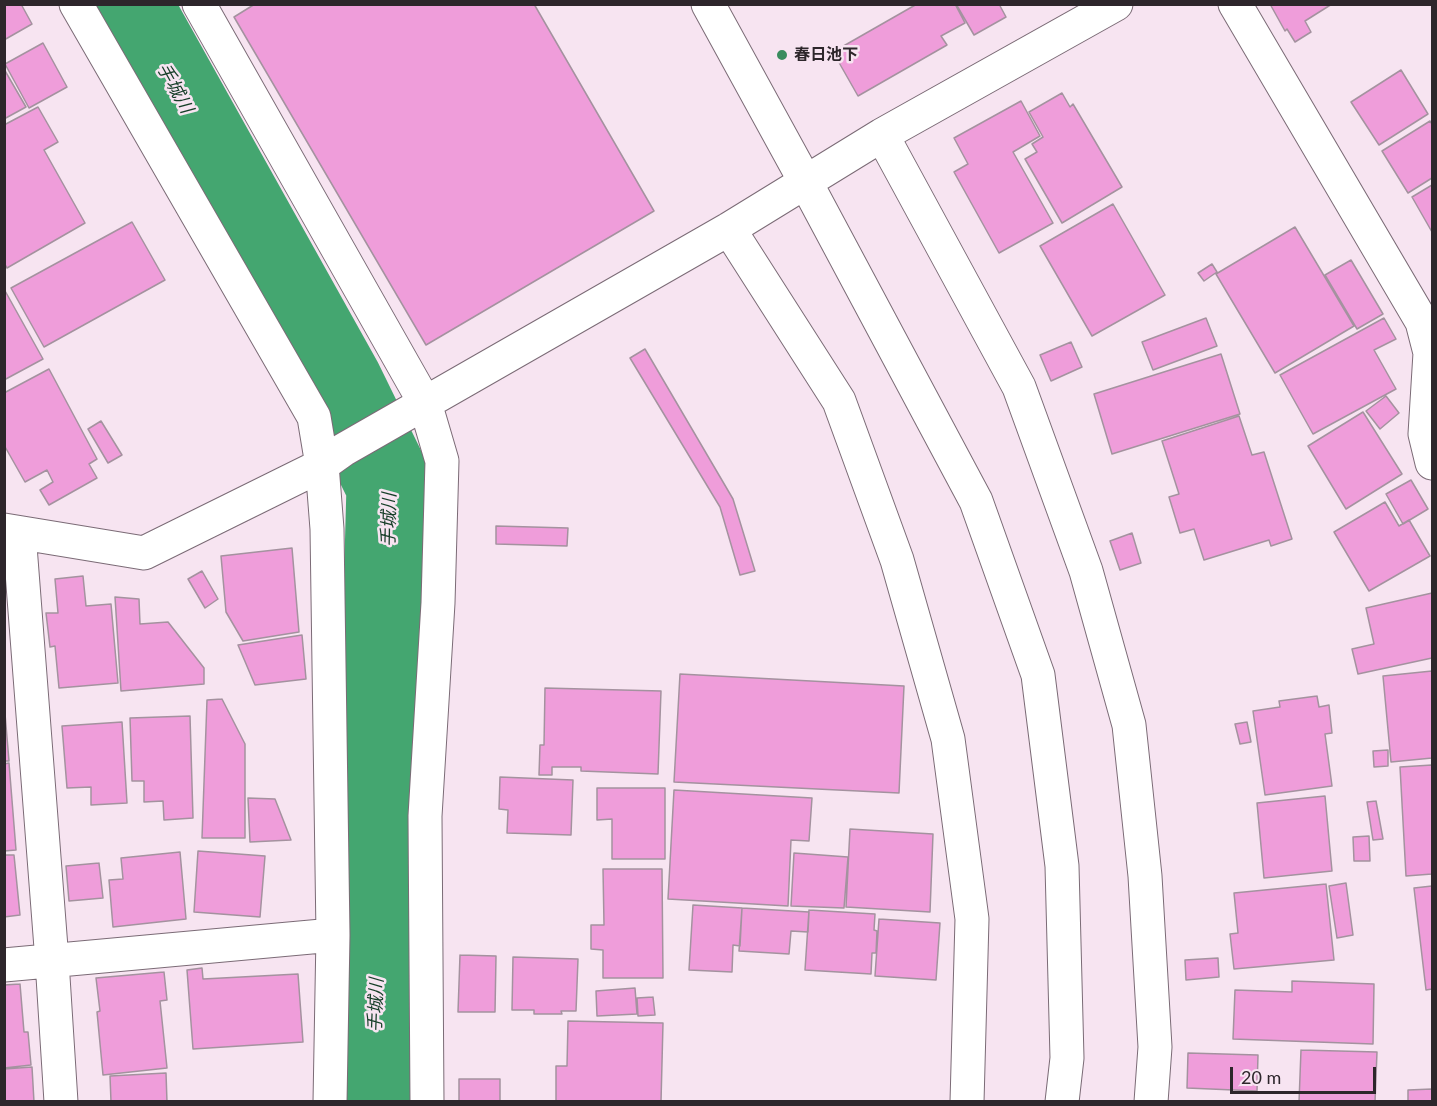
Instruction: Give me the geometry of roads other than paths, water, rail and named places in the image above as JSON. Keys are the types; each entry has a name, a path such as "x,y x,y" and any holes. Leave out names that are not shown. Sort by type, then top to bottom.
{"street":[{"path":"76,4 314,417 332,457 327,529 333,935 330,1101"},
{"path":"199,4 442,461 438,603 425,816 427,1101"},
{"path":"708,4 976,501 1038,675 1062,866 1067,1058 1062,1101"},
{"path":"61,1101 52,961 11,531 144,553 332,457 729,229 882,135 1116,4"},
{"path":"1235,4 1427,317 1430,353 1425,434 1432,463"},
{"path":"882,135 1019,387 1086,571 1129,725 1144,876 1155,1047 1151,1101"},
{"path":"729,229 839,401 897,560 948,739 972,919 967,1101"},
{"path":"4,965 333,935"}],"waterway":[{"name":"手城川","path":"128,4 339,382 390,486 373,1102"}],"place":[{"name":"春日池下","path":"782,55"}]}
